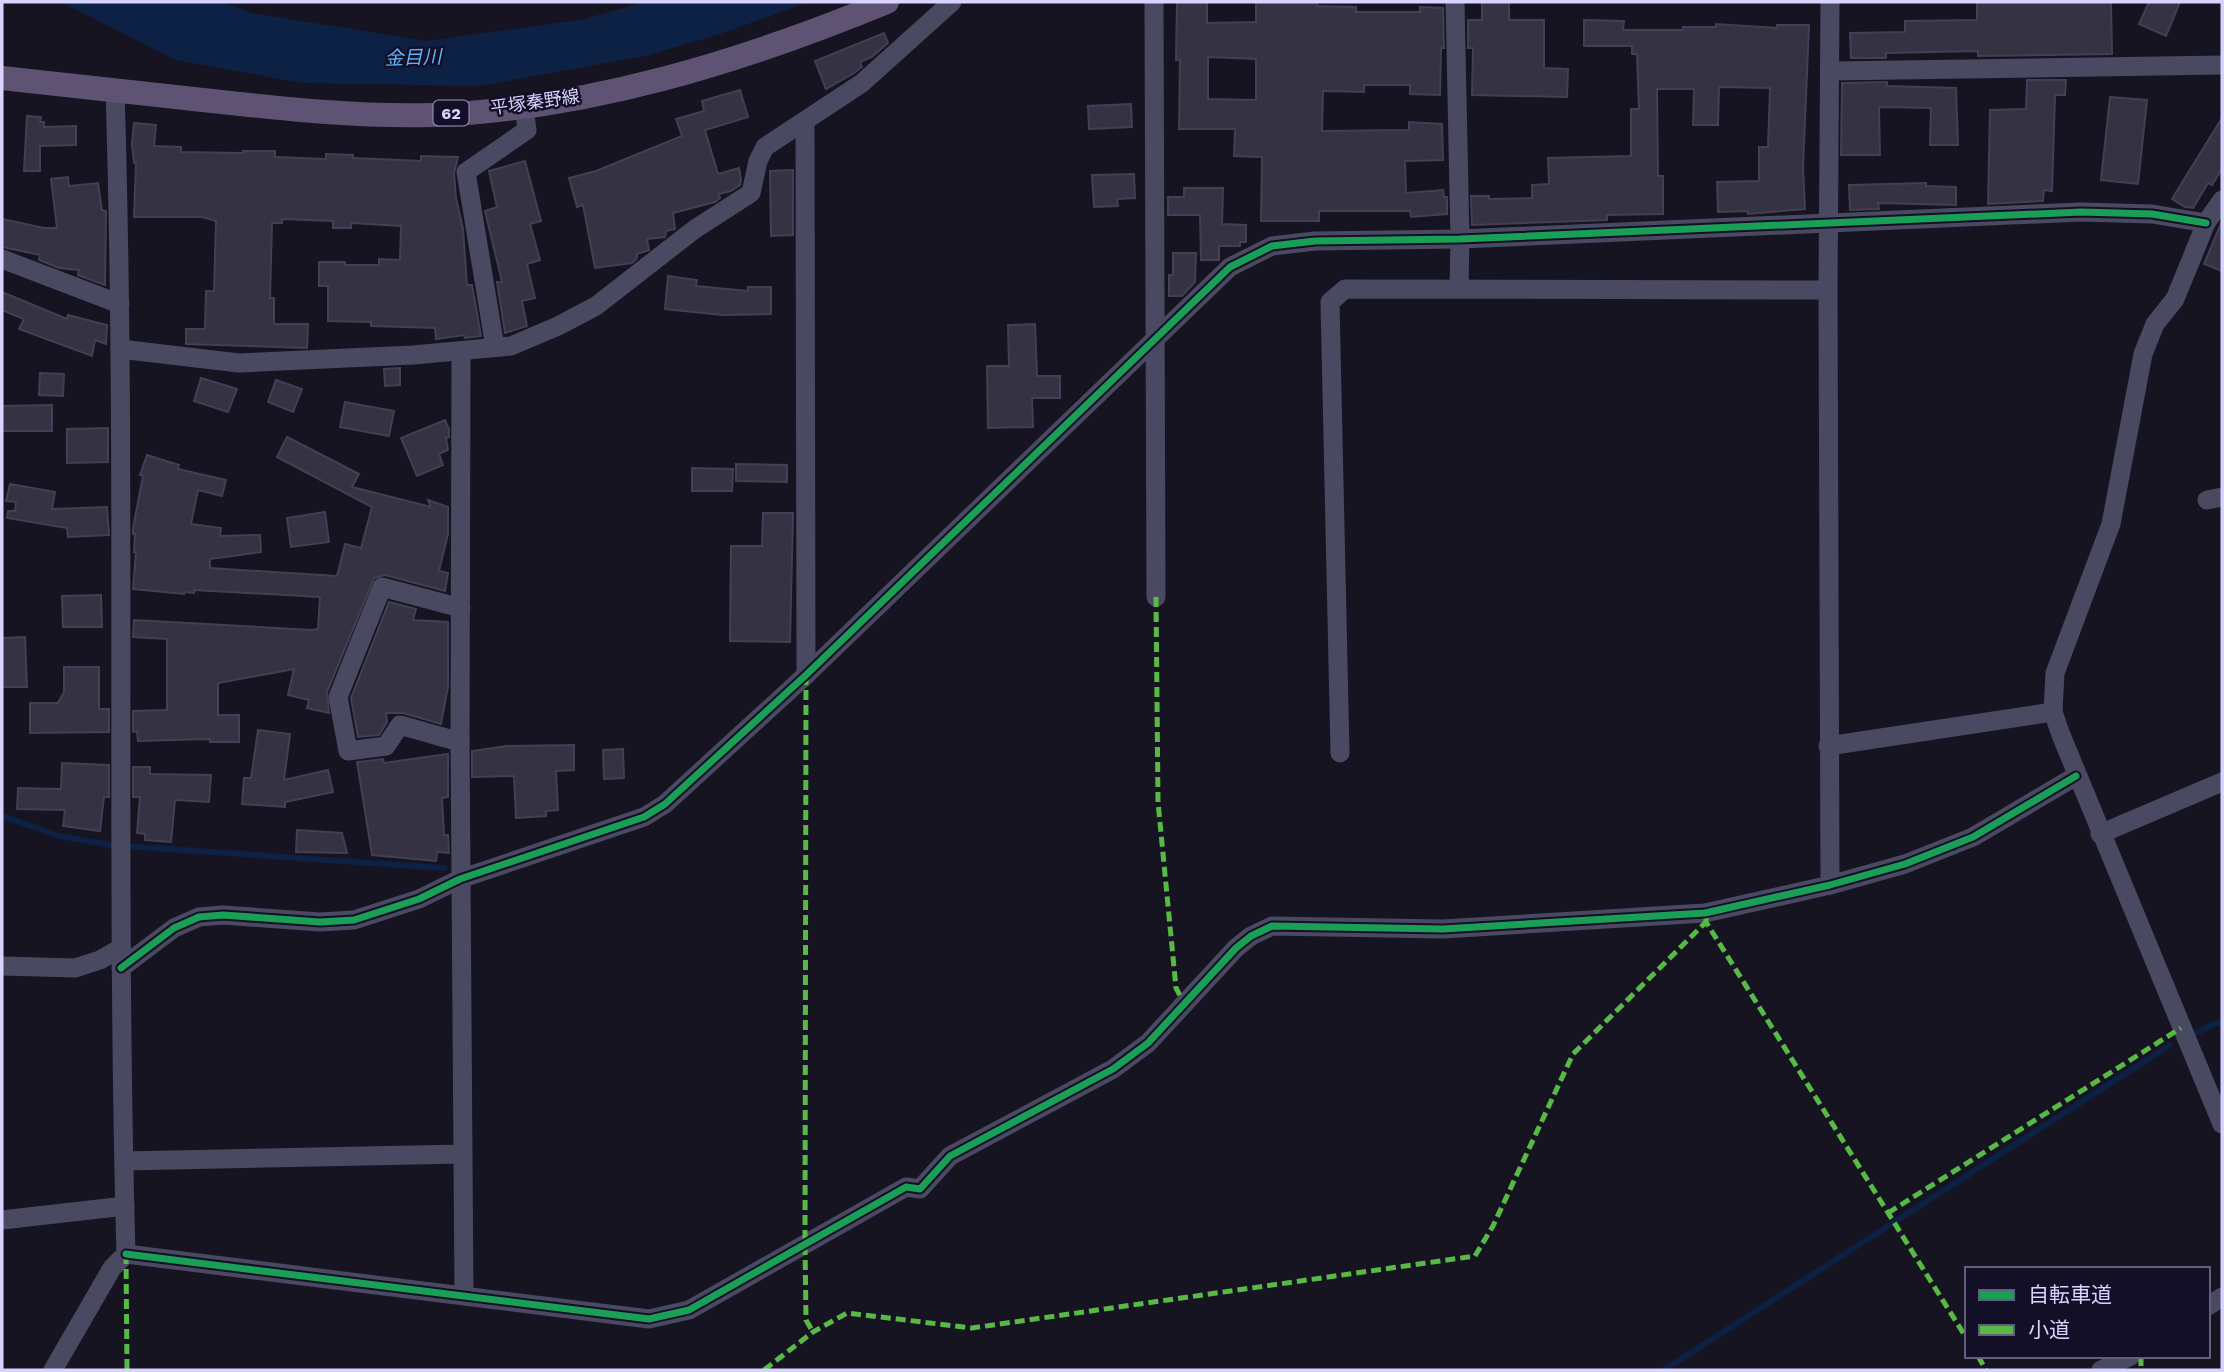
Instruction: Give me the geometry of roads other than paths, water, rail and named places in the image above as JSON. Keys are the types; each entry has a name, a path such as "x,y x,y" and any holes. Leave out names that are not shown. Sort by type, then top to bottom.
{"main road":[{"name":"平塚秦野線","path":"2,78 326,114 433,115 524,106 649,82 777,44 887,2"}],"street":[{"path":"120,349 239,363 511,346 596,306 695,229 751,193 758,161 765,147 862,83 952,2"},
{"path":"1154,2 1153,340 1156,597"},
{"path":"1455,2 1459,288"},
{"path":"1830,2 1830,885"},
{"path":"1830,71 2222,65"},
{"path":"53,1370 112,1268 126,1254 120,847 120,304 115,90"},
{"path":"495,347 466,172 527,130 524,106"},
{"path":"806,121 806,675"},
{"path":"2222,200 2206,223 2175,299 2155,324 2143,354 2111,524 2055,673 2053,712 2076,776 2222,1124"},
{"path":"2,966 75,968 100,960 121,958 199,917 223,915 320,922 354,920 419,899 460,879 644,817 665,804 806,675 1230,267 1272,246 1315,241 1460,239 2081,212 2152,214 2206,223"},
{"path":"2,259 120,304"},
{"path":"1339,753 1330,302 1345,289 1828,290"},
{"path":"460,351 460,879 464,1296"},
{"path":"460,742 400,725 386,746 348,751 338,697 382,587 461,608"},
{"path":"1828,746 2053,712"},
{"path":"126,1254 649,1319 689,1310 906,1187 920,1189 950,1156 1113,1069 1148,1043 1236,948 1251,936 1272,926 1443,929 1705,914 1830,885 1905,864 1973,837 2076,776"},
{"path":"2100,834 2222,782"},
{"path":"124,1161 463,1154"},
{"path":"2,1220 125,1206"},
{"path":"2101,1370 2127,1358"}],"water":[{"name":"金目川","path":"61,2 222,2 252,13 426,41 580,20 645,2 809,2 720,34 645,56 479,86 302,83 176,60"}],"waterway":[{"path":"2,816 60,836 110,845 444,868"},
{"path":"2195,1033 2222,1021"},
{"path":"1664,1370 2170,1045"}]}
